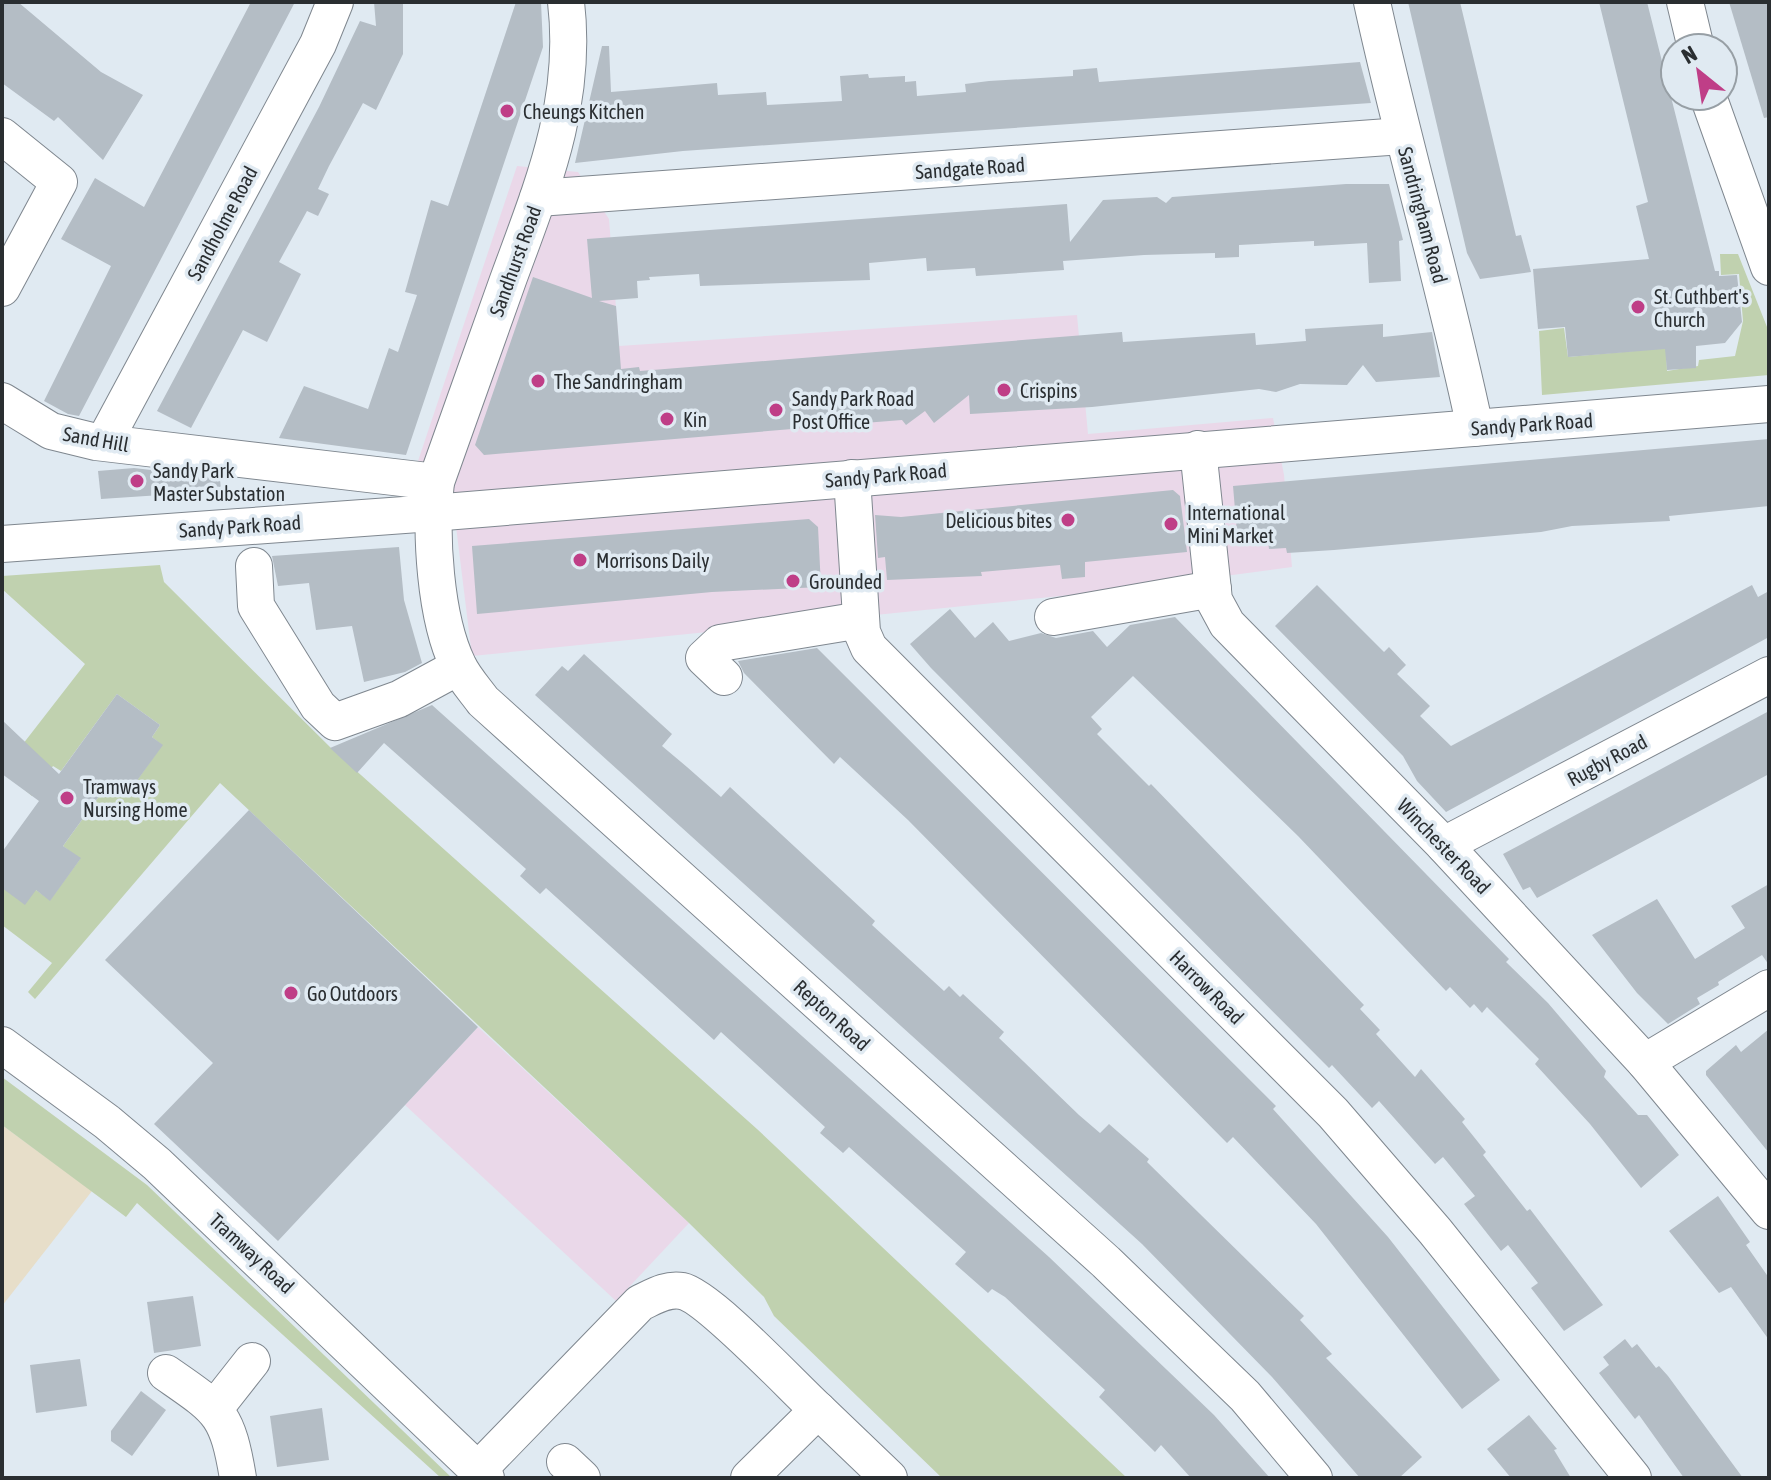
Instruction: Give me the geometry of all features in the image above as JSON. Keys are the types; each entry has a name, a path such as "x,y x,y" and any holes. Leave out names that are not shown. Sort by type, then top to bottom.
{"street":[{"name":"Sandholme Road","path":"104,442 318,44 335,2"},
{"name":"Sandhurst Road","path":"434,498 538,198 565,107 571,63 566,2"},
{"name":"Sandringham Road","path":"1372,2 1402,136 1454,327 1475,428"},
{"path":"1685,2 1692,32"},
{"path":"1714,112 1769,267"},
{"path":"2,136 59,182 56,193 2,288"},
{"name":"Sandgate Road","path":"538,198 1402,136"},
{"name":"Sand Hill","path":"2,401 51,431 434,498"},
{"name":"Sandy Park Road","path":"2,544 148,532 434,498 852,478 1769,404"},
{"name":"Winchester Road","path":"1198,449 1214,600 1227,624 1444,845 1645,1062 1769,1211"},
{"name":"Harrow Road","path":"852,478 861,620 869,648 1333,1113 1435,1231 1633,1478"},
{"name":"Repton Road","path":"434,498 443,618 458,667 483,701 1106,1262 1245,1396 1314,1478"},
{"path":"254,566 256,606 318,706 335,722 399,699 458,667"},
{"path":"1053,617 1213,589"},
{"path":"724,677 704,658 720,643 861,620"},
{"name":"Rugby Road","path":"1444,845 1769,675"},
{"path":"1645,1062 1769,988"},
{"name":"Tramway Road","path":"2,1045 107,1122 157,1164 482,1474"},
{"path":"482,1474 640,1303 661,1293 680,1291 694,1296 889,1478"},
{"path":"215,1408 252,1361"},
{"path":"166,1373 215,1408 229,1430 238,1478"},
{"path":"749,1478 818,1410"}],"shaded area":[{"path":"517,166 578,172 609,219 619,346 1077,315 1088,434 1273,418 1284,475 1292,567 1120,590 472,656 453,502 418,461"},
{"path":"478,1027 689,1223 616,1301 405,1105"},
{"path":"2,1125 92,1191 2,1306"}],"green space":[{"path":"1720,254 1738,254 1769,332 1769,375 1542,395 1539,331 1564,328 1568,357 1666,348 1667,371 1698,366 1699,360 1735,356 1743,321 1739,274 1721,275"},
{"path":"160,565 164,582 333,750 757,1129 1127,1478 942,1478 774,1316 764,1297 689,1223 220,783 35,999 28,992 52,963 2,925 2,888 36,890 50,900 80,859 63,846 110,781 128,793 162,745 152,737 160,725 117,694 61,771 53,766 32,796 2,771 85,664 2,589 2,576"},
{"path":"2,1077 147,1185 452,1478 441,1478 137,1203 126,1217 2,1125"}],"building":[{"path":"2,2 18,2 101,72 143,95 103,160 58,117 54,121 2,83"},
{"path":"251,2 295,2 79,416 68,414 44,401 111,266 61,239 95,178 144,207"},
{"path":"374,2 403,2 403,54 376,110 363,103 329,166 318,189 329,194 318,216 307,211 279,262 301,274 267,342 243,330 191,428 157,411 319,107 360,21 376,26"},
{"path":"516,2 541,2 543,47 406,455 279,438 304,386 368,409 389,348 398,352 417,295 405,292 431,200 448,206"},
{"path":"1408,2 1460,2 1516,236 1521,235 1531,272 1480,279 1467,253"},
{"path":"1599,2 1647,2 1659,49 1659,112 1675,112 1715,271 1719,271 1719,276 1737,275 1742,322 1725,343 1696,346 1696,368 1667,370 1665,349 1568,357 1565,327 1538,329 1533,269 1649,259 1636,206 1648,202"},
{"path":"1729,2 1769,2 1769,117 1764,118"},
{"path":"602,46 609,46 611,92 717,83 718,95 766,92 767,105 842,101 840,76 905,76 905,82 916,81 917,96 966,92 965,84 1073,76 1073,70 1097,68 1099,82 1360,62 1371,103 683,151 575,163"},
{"path":"1346,184 1389,184 1403,240 1399,241 1401,281 1369,283 1367,243 1314,246 1314,241 1239,245 1239,257 1215,258 1215,253 1144,255 1063,261 1064,270 976,276 975,268 927,271 926,258 869,263 870,280 700,286 699,274 649,277 650,280 637,281 638,298 599,301 616,306 621,369 639,367 640,371 1122,332 1123,342 1255,333 1256,345 1306,341 1305,329 1383,324 1383,337 1432,332 1440,377 1376,382 1363,365 1347,385 1300,384 1276,392 1259,389 1092,407 970,414 969,395 934,423 925,411 906,425 902,420 484,455 475,445 533,277 592,298 587,239 1067,204 1070,242 1103,200 1157,197 1166,203 1172,197"},
{"path":"1769,439 1769,506 1669,516 1670,521 1572,526 1541,532 1334,550 1287,553 1286,548 1269,549 1268,541 1238,545 1233,486"},
{"name":"Sandy Park Master Substation","path":"134,468 220,478 221,491 101,499 98,471"},
{"path":"1173,490 1180,496 1187,552 1085,562 1085,577 1062,579 1060,565 981,572 982,576 887,580 885,557 878,558 875,515 901,517"},
{"path":"809,519 818,527 821,587 712,592 477,614 472,546"},
{"path":"399,547 404,600 422,663 405,672 364,682 352,626 316,630 309,583 278,586 272,556"},
{"path":"1317,585 1384,652 1389,647 1406,665 1397,674 1430,706 1420,716 1451,746 1752,585 1758,597 1769,591 1769,637 1446,812 1417,781 1403,756 1275,626"},
{"path":"950,609 975,638 993,622 1009,641 1041,633 1056,638 1093,631 1107,647 1130,625 1175,617 1509,959 1506,962 1548,1003 1606,1071 1604,1077 1638,1115 1647,1115 1679,1155 1641,1188 1590,1124 1535,1064 1539,1059 1487,1007 1482,1013 1474,1004 1470,1008 1450,987 1446,991 1298,836 1133,676 1091,717 1102,729 1097,734 1149,786 1151,784 1364,1005 1360,1009 1380,1030 1376,1034 1415,1077 1421,1069 1465,1119 1462,1122 1486,1152 1483,1155 1527,1211 1530,1209 1603,1305 1564,1331 1531,1288 1538,1283 1508,1245 1501,1251 1464,1204 1475,1196 1443,1157 1435,1164 1379,1101 1372,1108 1332,1065 1329,1068 931,668 910,644"},
{"path":"817,648 1276,1106 1273,1109 1388,1237 1500,1380 1462,1409 1316,1224 1233,1137 1227,1143 908,820 840,757 834,764 744,673 738,661"},
{"path":"584,654 672,734 662,746 721,797 730,787 875,921 872,925 944,991 949,986 960,997 963,994 1004,1032 999,1038 1079,1115 1100,1133 1109,1124 1149,1159 1147,1162 1304,1316 1300,1320 1332,1354 1326,1358 1422,1457 1399,1478 1360,1478 1272,1377 1142,1244 535,695 562,666 568,671"},
{"name":"Tramways Nursing Home","path":"117,694 160,725 152,737 163,745 128,793 110,781 63,846 81,858 50,901 36,890 25,905 2,888 2,852 39,801 2,774 2,720 59,774"},
{"path":"432,705 1049,1257 1214,1415 1270,1478 1191,1478 1161,1445 1155,1452 1099,1397 1105,1390 1005,1297 992,1289 988,1293 955,1264 966,1252 849,1147 843,1153 820,1133 825,1127 721,1032 714,1040 546,888 540,894 520,876 526,869 384,743 357,773 330,748"},
{"path":"1769,711 1769,774 1537,898 1530,887 1523,890 1503,854"},
{"name":"Go Outdoors","path":"249,810 478,1027 278,1241 154,1124 213,1063 105,960"},
{"path":"1769,884 1769,965 1762,955 1718,982 1719,985 1697,998 1700,1004 1668,1024 1637,993 1592,935 1657,899 1695,959 1745,928 1731,906"},
{"path":"1769,1029 1769,1153 1706,1075 1706,1071 1736,1045 1741,1052"},
{"path":"1718,1196 1750,1242 1746,1245 1769,1278 1769,1340 1731,1287 1719,1293 1669,1231"},
{"path":"193,1296 201,1346 154,1353 147,1302"},
{"path":"1625,1339 1632,1348 1637,1344 1656,1368 1659,1366 1668,1376 1743,1478 1684,1478 1639,1415 1635,1419 1599,1373 1609,1365 1603,1357"},
{"path":"80,1359 87,1406 36,1413 30,1365"},
{"path":"141,1391 166,1410 132,1456 111,1441 111,1431"},
{"path":"322,1408 329,1460 277,1467 270,1416"},
{"path":"1529,1415 1557,1449 1554,1450 1571,1478 1511,1478 1487,1449"}],"place":[{"name":"Cheungs Kitchen","path":"507,111"},
{"name":"St. Cuthbert's Church","path":"1638,307"},
{"name":"The Sandringham","path":"538,381"},
{"name":"Crispins","path":"1004,390"},
{"name":"Sandy Park Road Post Office","path":"776,410"},
{"name":"Kin","path":"667,419"},
{"name":"Sandy Park Master Substation","path":"137,481"},
{"name":"Delicious bites","path":"1068,520"},
{"name":"International Mini Market","path":"1171,524"},
{"name":"Morrisons Daily","path":"580,560"},
{"name":"Grounded","path":"793,581"},
{"name":"Tramways Nursing Home","path":"67,798"},
{"name":"Go Outdoors","path":"291,993"}]}
